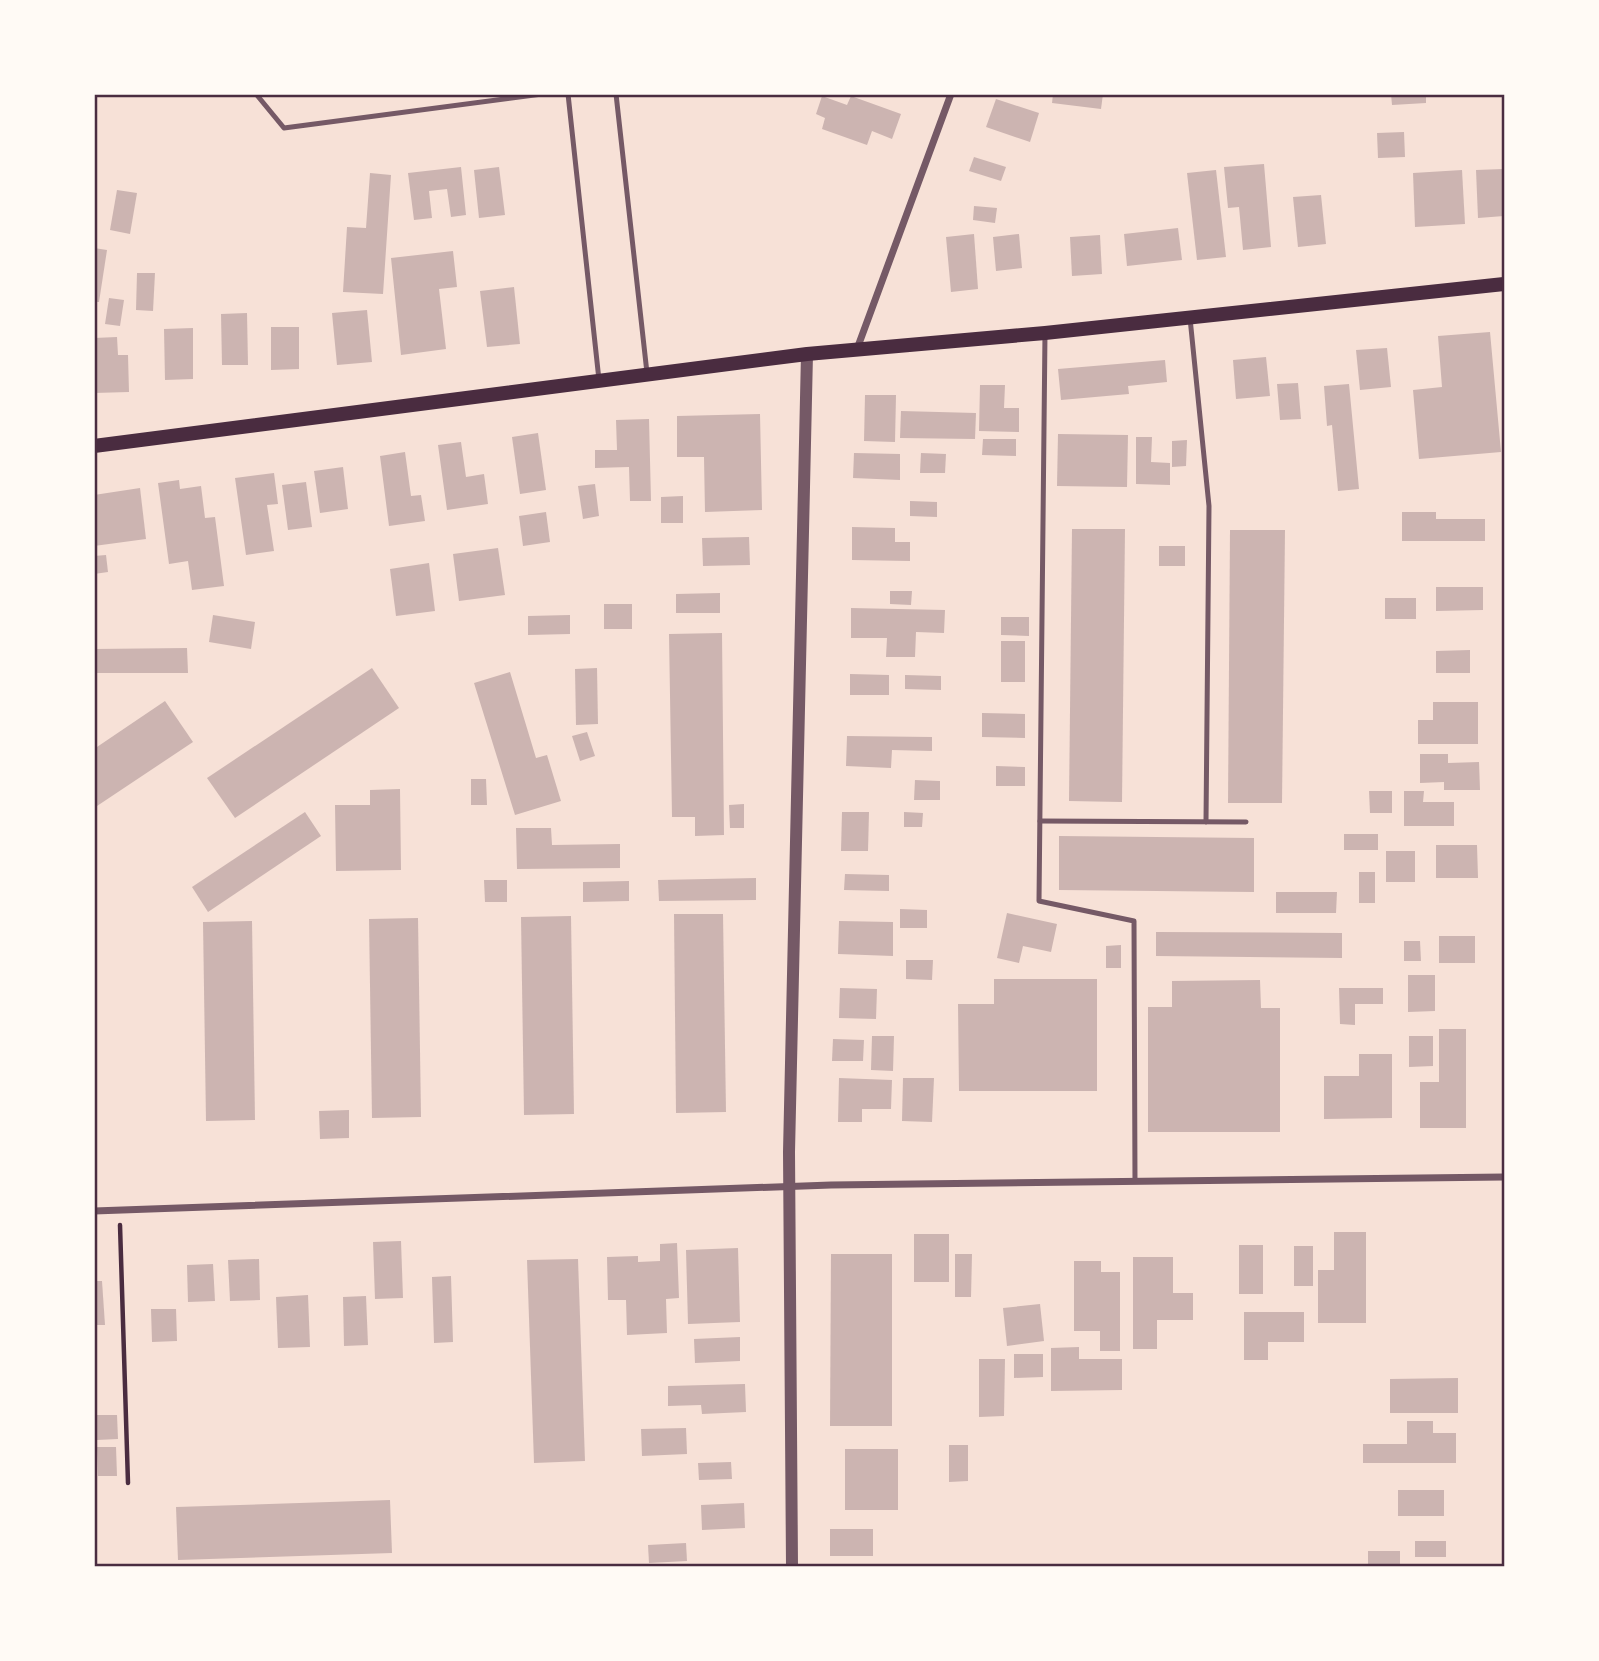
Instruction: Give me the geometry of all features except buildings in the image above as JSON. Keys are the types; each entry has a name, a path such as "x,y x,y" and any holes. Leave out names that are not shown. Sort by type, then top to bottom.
{"main road":[{"path":"94,446 807,354 1045,333 1504,284"}],"street":[{"path":"857,349 951,94"},
{"path":"792,1566 789,1187 807,354"},
{"path":"94,1211 789,1187 1504,1177"}],"lane":[{"path":"256,94 284,128 542,94"},
{"path":"568,94 599,380"},
{"path":"616,94 647,374"},
{"path":"1190,318 1209,506 1206,822"},
{"path":"1045,333 1039,901 1134,921 1135,1181"},
{"path":"1040,821 1246,822"}],"path":[{"path":"119,1210 128,1483"}]}
